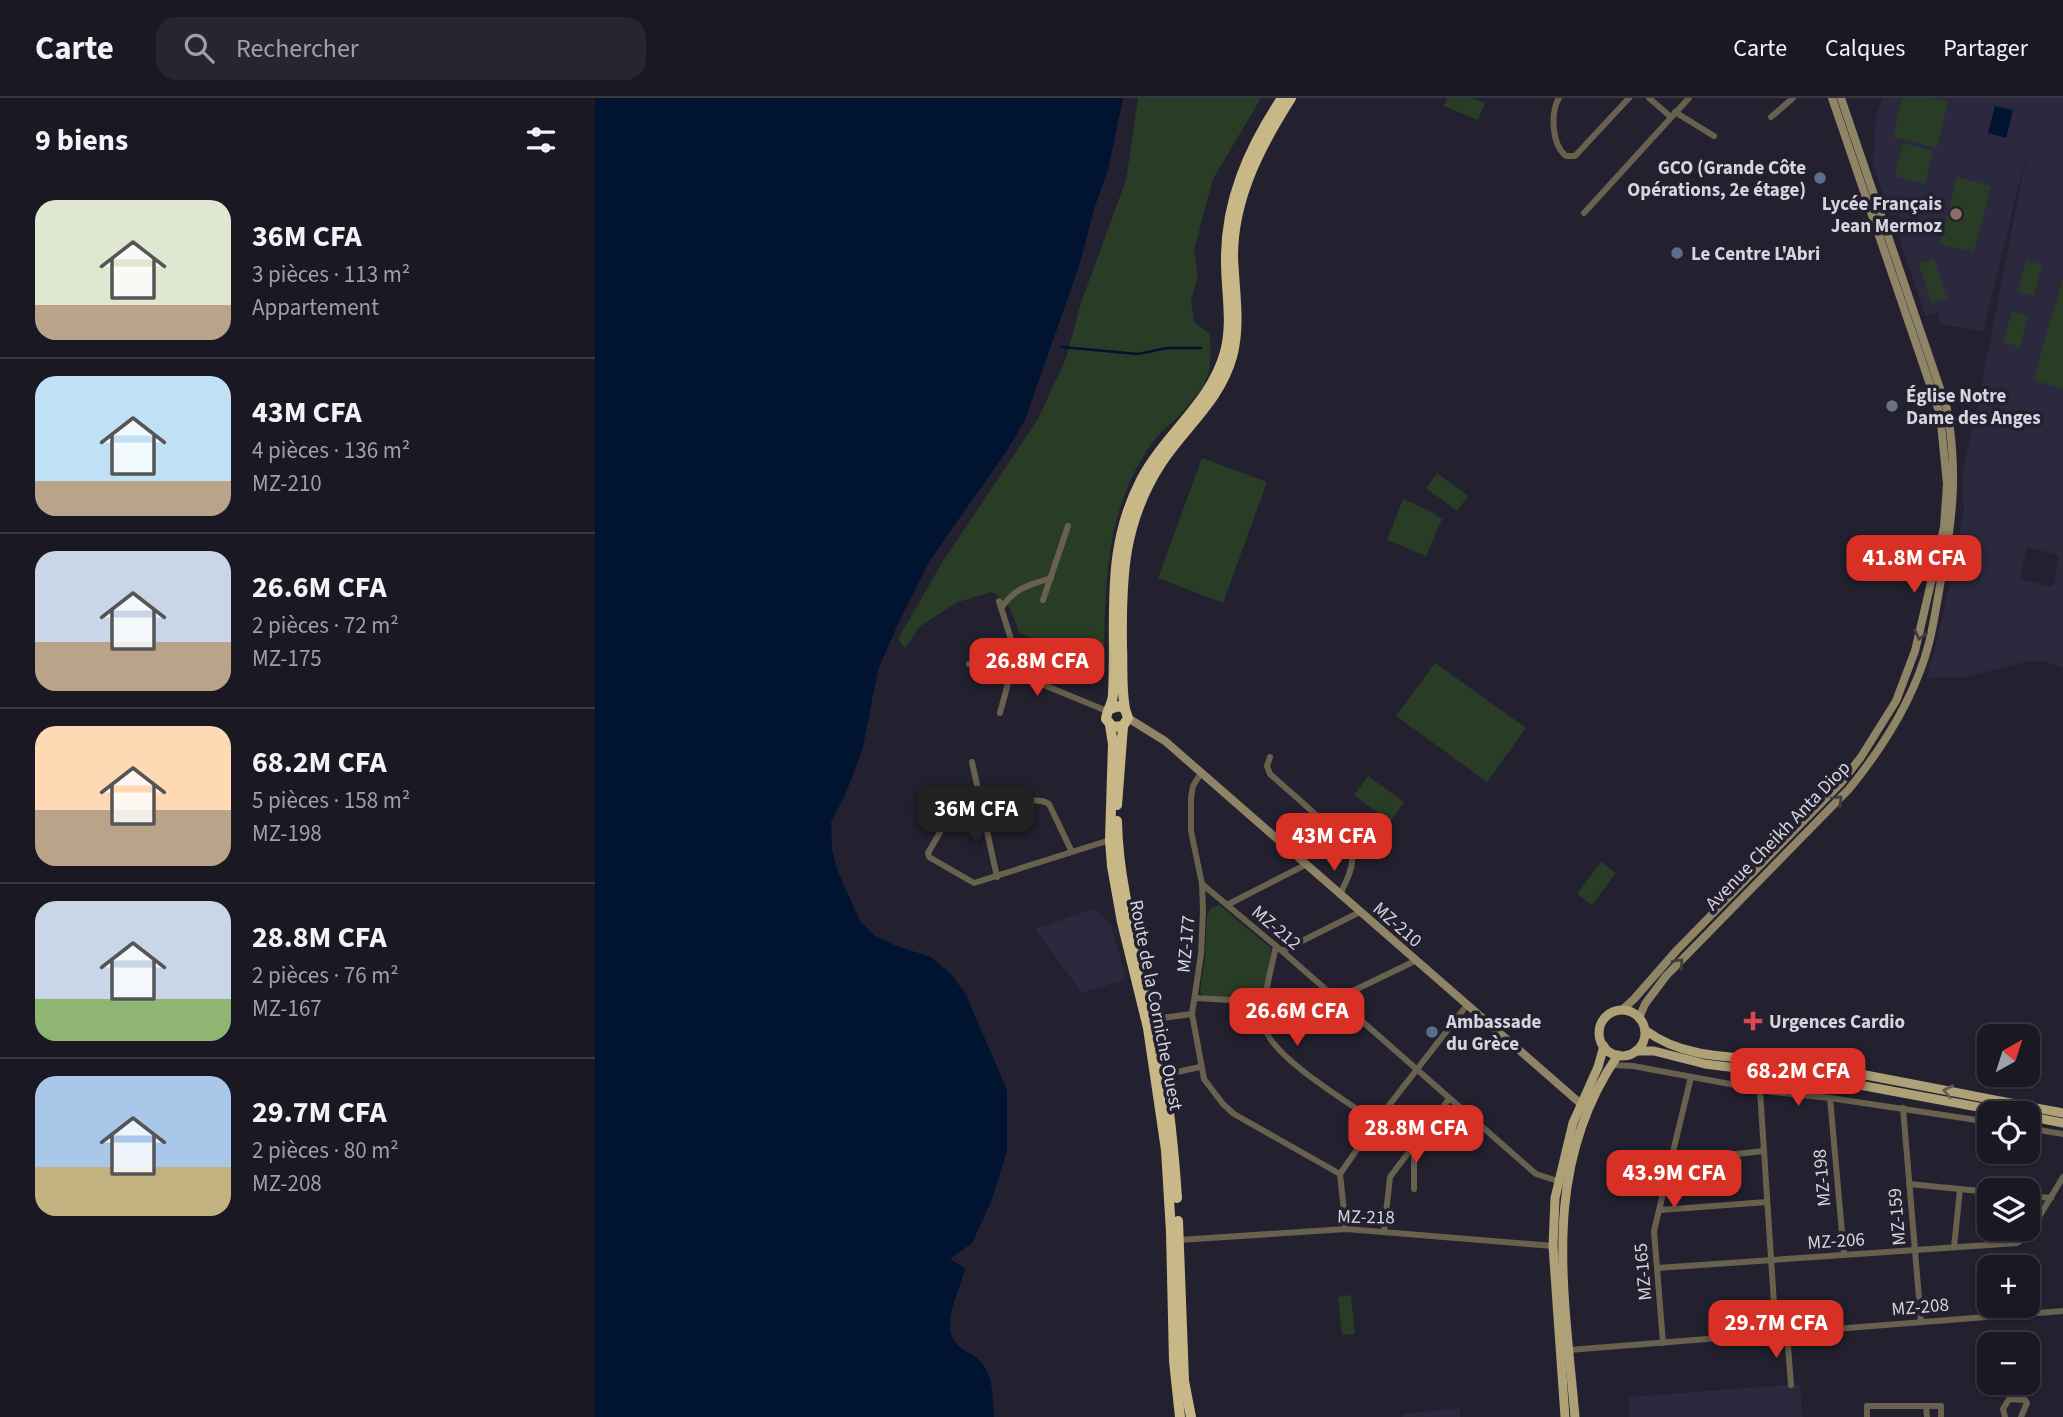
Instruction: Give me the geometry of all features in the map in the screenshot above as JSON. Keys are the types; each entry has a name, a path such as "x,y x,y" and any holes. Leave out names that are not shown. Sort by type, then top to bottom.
{"highway":[{"path":"1108,710 1116,706 1125,718 1116,728 1106,719 1108,710 1113,697 1115,565 1127,514 1149,467 1171,435 1208,391 1221,365 1228,337 1226,258 1233,201 1253,145 1282,98"},
{"name":"Route de la Corniche Ouest","path":"1191,1417 1184,1381 1173,1148 1154,1019 1120,865 1117,808 1125,718 1122,689 1123,566 1132,524 1149,484 1163,460 1218,391 1228,369 1236,336 1233,251 1243,197 1262,147 1291,98"},
{"name":"Route de la Corniche Ouest","path":"1110,725 1110,839 1122,922 1148,1028 1162,1115 1171,1223 1174,1361 1180,1417"}],"main road":[{"path":"1618,1055 1604,1046 1601,1026 1609,1015 1622,1010 1634,1013 1645,1030 1664,1042 1716,1056 1801,1063 2063,1113"},
{"path":"1636,1051 1643,1042 1645,1030"},
{"path":"1565,1417 1553,1246 1554,1208 1570,1133 1604,1046"},
{"path":"1575,1417 1563,1254 1566,1186 1585,1114 1618,1055 1654,1051 1705,1064 1838,1081 1977,1107"},
{"path":"2040,1118 2063,1123"}],"street":[{"path":"1558,99 1554,126 1559,147 1566,156 1576,156 1629,98"},
{"path":"1649,98 1714,136"},
{"path":"1584,213 1689,98"},
{"path":"1771,117 1793,98"},
{"name":"Avenue Cheikh Anta Diop","path":"1622,1010 1841,783 1857,763 1899,695 1916,651 1924,617 1947,506 1940,414 1832,98"},
{"name":"Avenue Cheikh Anta Diop","path":"1639,1018 1665,976 1849,789 1870,763 1903,708 1929,643 1952,516 1955,468 1952,435 1947,409 1932,363 1841,98"},
{"path":"1043,600 1068,527"},
{"path":"1000,713 1014,649 1000,604 1019,589 1051,578"},
{"path":"969,664 988,662 1108,710"},
{"name":"MZ-210","path":"1125,718 1165,741 1581,1104"},
{"path":"1270,757 1267,766 1270,774 1321,820 1350,852 1352,863 1340,895"},
{"path":"972,762 997,877"},
{"name":"MZ-177","path":"1201,773 1193,786 1191,831 1202,884 1203,931 1192,1014 1204,1079 1234,1114 1340,1174"},
{"path":"1071,850 1047,802 1036,800 982,810 960,807 953,810 929,848 928,855 971,883 997,877 1110,839"},
{"path":"1227,905 1305,864"},
{"name":"MZ-212","path":"1202,884 1279,948 1536,1174 1558,1181"},
{"path":"1360,912 1279,948 1266,1002 1265,1027 1281,1052 1376,1122"},
{"path":"1336,999 1415,961"},
{"path":"1195,999 1266,1002"},
{"path":"1346,1230 1340,1174 1376,1122 1467,1005"},
{"path":"1154,1019 1192,1014"},
{"path":"1611,1065 1633,1066 1773,1092 1977,1120"},
{"path":"1163,1075 1200,1067"},
{"path":"1773,1092 1775,1073"},
{"name":"MZ-165","path":"1664,1343 1654,1231 1691,1077"},
{"path":"1760,1090 1776,1334"},
{"name":"MZ-198","path":"1830,1098 1844,1255"},
{"path":"1384,1231 1388,1182 1449,1099"},
{"name":"MZ-159","path":"1903,1108 1921,1322"},
{"path":"2040,1130 2063,1134"},
{"path":"1414,1189 1415,1144"},
{"path":"1672,1161 1764,1151"},
{"path":"2040,1197 2051,1198 2063,1177"},
{"path":"1909,1184 1977,1191"},
{"path":"1954,1247 1959,1189"},
{"name":"MZ-206","path":"1657,1268 2017,1243 2027,1237 2051,1198"},
{"path":"1660,1210 1767,1202"},
{"name":"MZ-218","path":"1179,1240 1346,1230 1553,1246"},
{"name":"MZ-208","path":"1569,1350 2063,1311"},
{"path":"1787,1333 1791,1385"},
{"path":"2005,1417 2003,1409 2009,1399 2025,1400 2027,1403 2021,1417"},
{"path":"1867,1417 1867,1406 1941,1406 1941,1417"},
{"path":"1926,1406 1927,1417"}],"shaded area":[{"path":"1882,98 2063,98 2063,668 2044,661 2030,661 1961,678 1927,678 1941,625 1964,510 1962,477 2028,147 1983,331 1941,324 1938,312 1926,316 1901,245 1899,213 1891,216 1873,165 1876,117","holes":["2027,547 2059,555 2053,587 2020,579"]},
{"path":"1094,909 1111,925 1126,979 1082,993 1035,929"},
{"path":"1800,1384 1802,1417 1630,1417 1629,1397"},
{"path":"1460,1408 1460,1417 1403,1417 1403,1414"}],"green space":[{"path":"1138,98 1261,98 1213,179 1194,250 1198,276 1191,300 1194,322 1210,334 1209,372 1191,402 1148,449 1131,478 1114,530 1107,578 1104,674 1082,665 1084,660 1019,633 1006,603 991,592 958,602 920,626 905,648 898,639 943,561 1038,419 1066,358 1081,303 1126,180"},
{"path":"1447,98 1472,98 1485,103 1478,120 1444,106"},
{"path":"1902,98 1931,98 1948,102 1937,148 1893,137"},
{"path":"1903,143 1933,151 1925,184 1895,176"},
{"path":"1957,177 1991,186 1974,252 1940,244"},
{"path":"1934,259 1947,299 1931,303 1919,264"},
{"path":"2026,260 2042,265 2034,296 2017,292"},
{"path":"2063,278 2063,389 2033,380"},
{"path":"2012,311 2028,316 2020,347 2003,342"},
{"path":"1202,458 1267,482 1223,603 1158,578"},
{"path":"1437,473 1468,496 1457,511 1426,488"},
{"path":"1403,499 1442,519 1426,556 1387,540"},
{"path":"1435,663 1526,728 1487,782 1396,716"},
{"path":"1368,776 1404,802 1390,822 1354,795"},
{"path":"1601,862 1616,873 1592,905 1577,894"},
{"path":"1219,905 1271,948 1265,994 1260,998 1205,997 1200,992 1207,916 1211,908"},
{"path":"1351,1295 1355,1334 1342,1335 1338,1297"}],"water":[{"path":"595,98 1123,98 1108,170 1094,209 1080,263 1025,420 1004,455 930,560 901,617 878,670 862,751 831,822 832,850 838,872 860,921 875,936 931,957 952,975 966,995 1007,1090 1007,1151 991,1202 972,1243 950,1259 965,1268 952,1309 951,1333 956,1344 986,1368 992,1389 994,1417 595,1417"},
{"path":"1995,106 2013,110 2006,138 1988,133"}],"waterway":[{"path":"1061,347 1138,354 1167,348 1201,348"}],"place":[{"name":"GCO (Grande Côte Opérations, 2e étage)","path":"1820,178"},
{"name":"Lycée Français Jean Mermoz","path":"1956,214"},
{"name":"Le Centre L'Abri","path":"1677,253"},
{"name":"Église Notre Dame des Anges","path":"1892,406"},
{"name":"Urgences Cardio","path":"1753,1021"},
{"name":"Ambassade du Grèce","path":"1432,1032"}]}
